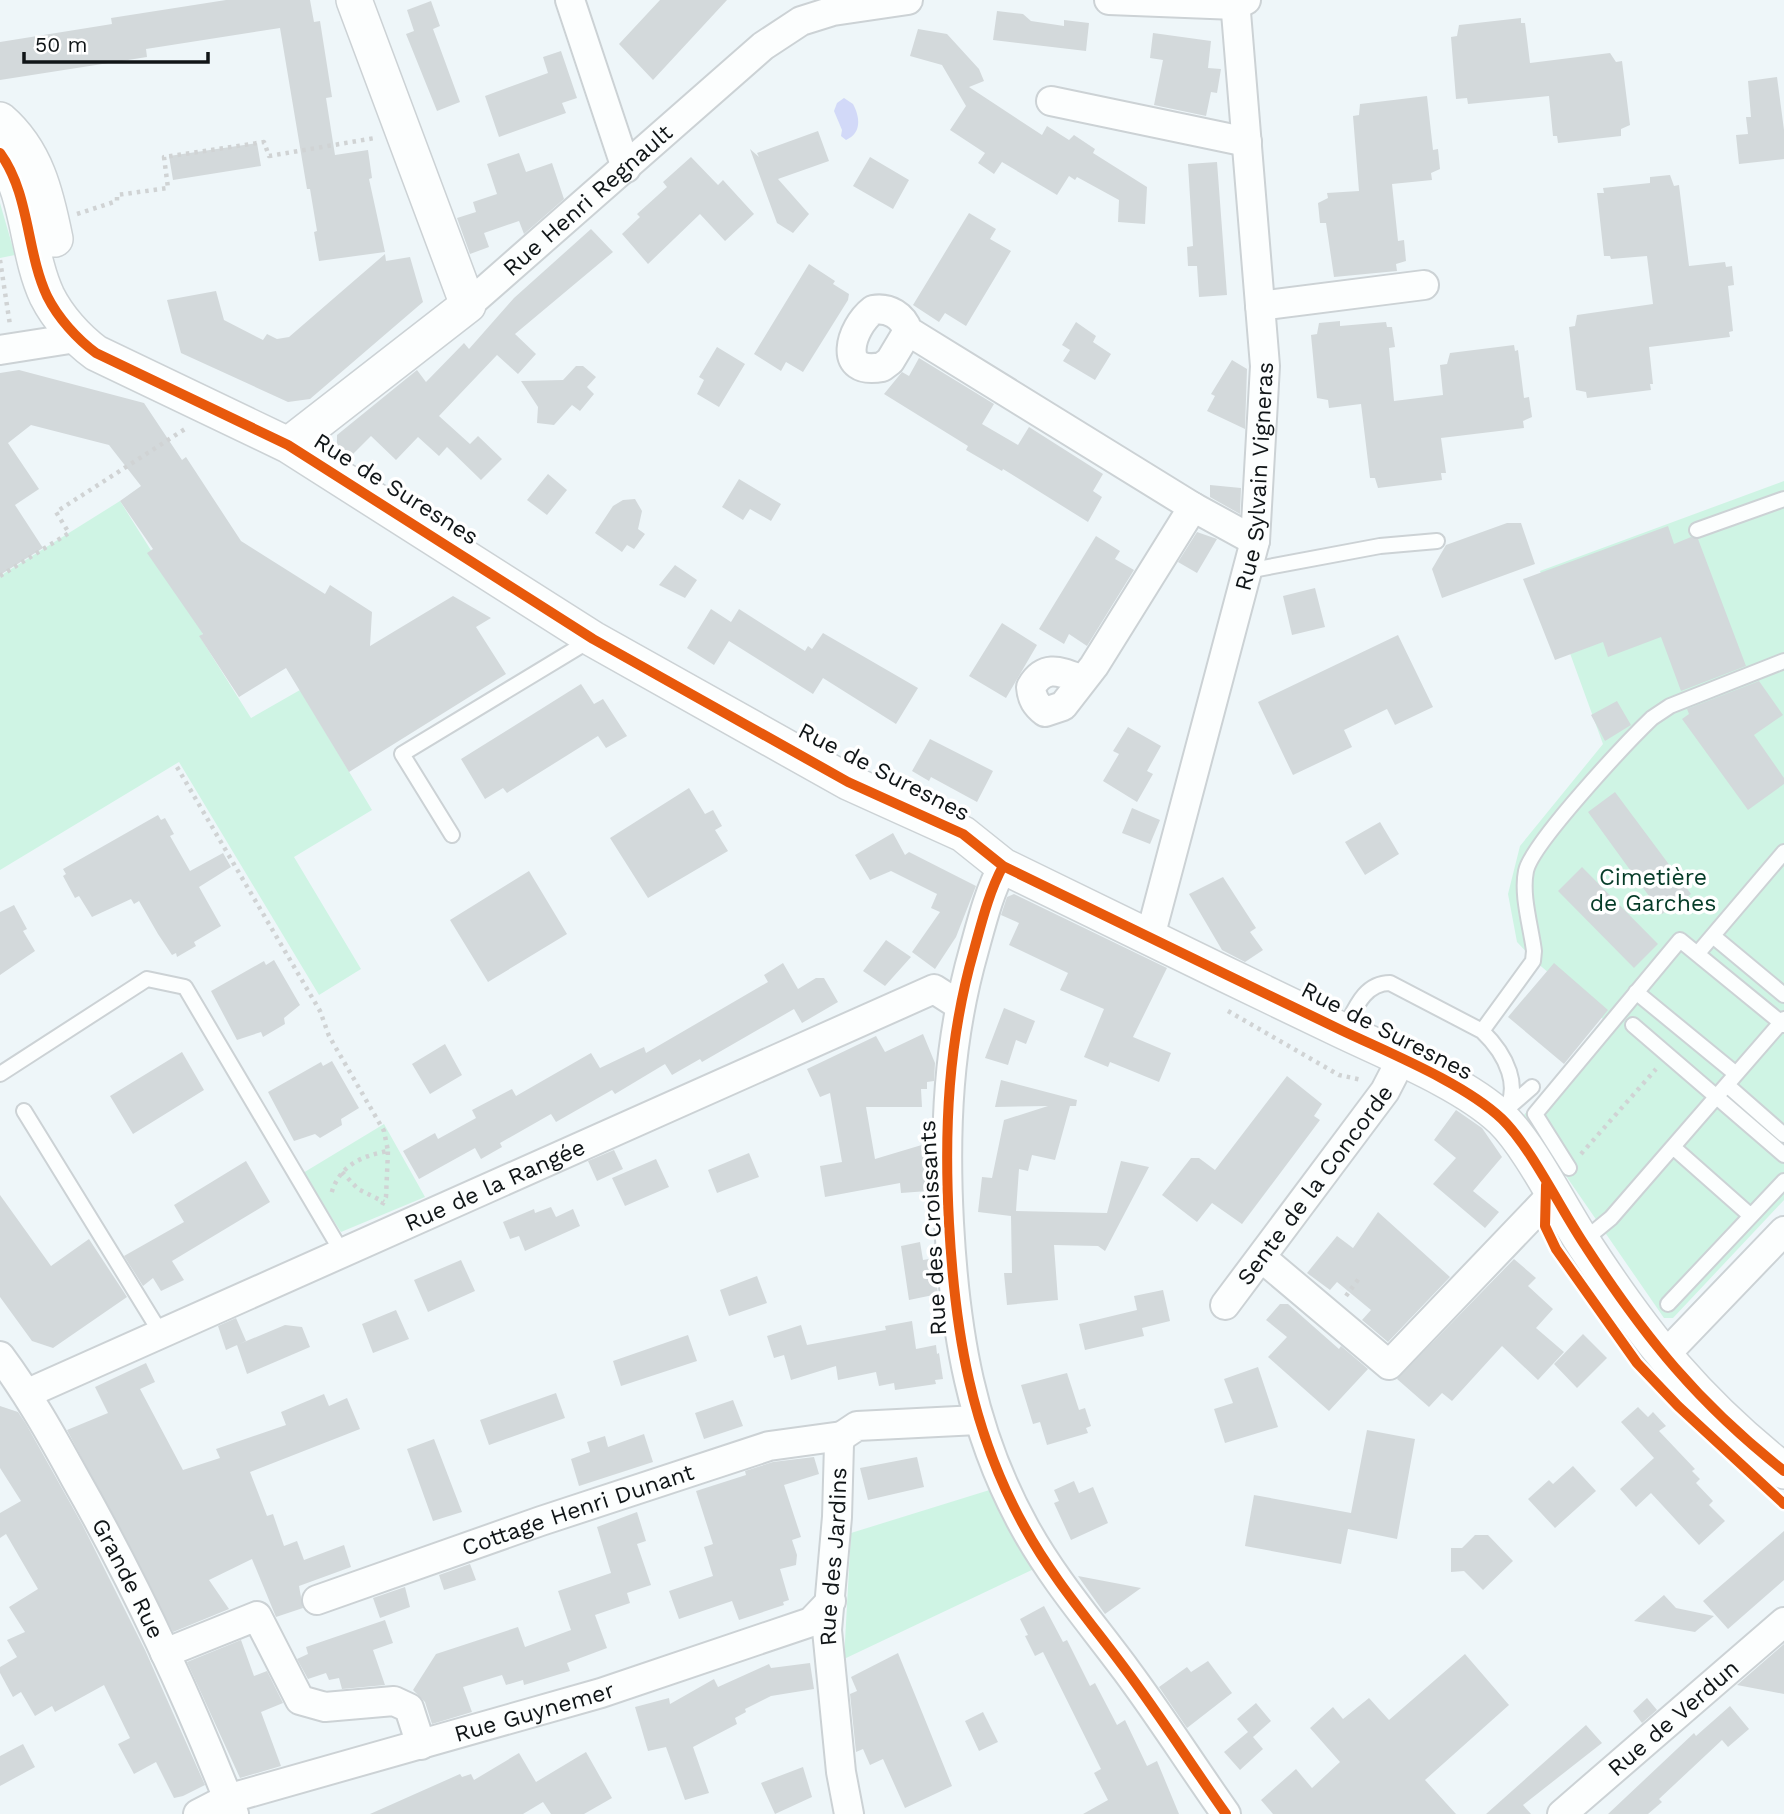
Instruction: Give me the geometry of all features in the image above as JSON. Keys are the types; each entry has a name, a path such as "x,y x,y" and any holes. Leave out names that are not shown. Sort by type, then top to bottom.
{"street":[{"path":"354,0 468,305"},
{"path":"570,0 626,168"},
{"name":"Rue Henri Regnault","path":"288,445 468,305 763,46 801,21 833,11 908,0"},
{"path":"1109,0 1239,2"},
{"name":"Rue Sylvain Vigneras","path":"1150,937 1255,541 1265,366 1239,2"},
{"path":"1051,101 1247,142"},
{"name":"Rue de Suresnes","path":"0,120 12,156 47,296 70,329 96,353 288,445 593,639 848,782 963,834 1003,866 1343,1031 1504,1113 1582,1242 1663,1357 1722,1419 1784,1471"},
{"path":"1260,306 1424,285"},
{"path":"7,349 70,329"},
{"path":"908,331 1193,507 1255,541"},
{"path":"1083,680 1193,507"},
{"name":"Rue des Croissants","path":"1003,866 992,888 959,1004 948,1081 946,1166 954,1306 978,1420 1019,1517 1043,1558 1226,1814"},
{"name":"Rue de la Rangée","path":"28,1393 934,989 959,1004"},
{"name":"Sente de la Concorde","path":"1225,1306 1385,1091 1401,1060"},
{"path":"1262,1258 1389,1365 1544,1203"},
{"path":"1663,1357 1784,1231"},
{"name":"Grande Rue","path":"0,1356 28,1393 109,1538 164,1653 230,1807"},
{"name":"Rue des Jardins","path":"849,1814 827,1630 831,1601 839,1444 842,1436 857,1426 978,1420"},
{"name":"Cottage Henri Dunant","path":"317,1600 541,1521 769,1446 842,1436"},
{"name":"Rue Guynemer","path":"198,1814 230,1807 421,1745 601,1693 811,1622 831,1601"},
{"path":"164,1653 257,1616 300,1700 326,1707 394,1701 409,1707 421,1745"},
{"name":"Rue de Verdun","path":"1562,1814 1784,1622"}],"lane":[{"path":"1697,530 1784,499"},
{"path":"1247,571 1380,546 1437,541"},
{"path":"452,835 402,754 593,639"},
{"path":"1482,1031 1532,961 1534,951 1526,873 1536,850 1652,718 1670,706 1784,661"},
{"path":"1698,953 1782,859"},
{"path":"1713,936 1784,995"},
{"path":"1569,1168 1535,1114 1680,940 1783,1023 1611,1218 1582,1242"},
{"path":"0,1074 147,979 185,987 343,1254"},
{"path":"1343,1031 1368,990 1379,983 1390,983 1482,1031 1492,1040 1511,1076 1504,1113"},
{"path":"1636,992 1727,1085 1784,1135"},
{"path":"1633,1025 1669,1055 1727,1085 1784,1155"},
{"path":"1504,1113 1532,1087"},
{"path":"24,1111 162,1335"},
{"path":"1673,1147 1751,1216"},
{"path":"1668,1304 1784,1181"}],"path":[{"path":"74,215 117,201 117,195 168,188 163,157 264,142 269,156 404,134"},
{"path":"0,260 7,349"},
{"path":"0,576 69,533 56,512 188,426"},
{"path":"177,767 320,1011 329,1035 384,1131 388,1151 385,1203"},
{"path":"1225,1009 1339,1074 1373,1082 1385,1091"},
{"path":"1569,1168 1669,1055"},
{"path":"331,1207 334,1182 342,1172 360,1158 388,1151"},
{"path":"342,1172 358,1189 385,1203"},
{"path":"374,1210 385,1203"}],"green space":[{"path":"0,203 15,255 0,258"},
{"name":"Cimetière de Garches","path":"1784,481 1784,1200 1673,1318 1664,1318 1524,1115 1603,1019 1536,962 1517,942 1508,894 1520,846 1603,744 1540,571"},
{"path":"120,501 203,633 200,637 251,718 300,690 372,810 294,857 361,969 319,995 179,762 0,870 0,576"},
{"path":"384,1124 425,1197 341,1232 303,1173"},
{"path":"996,1488 1036,1568 844,1659 851,1533"}],"water":[{"path":"844,98 853,104 858,119 855,133 846,140 841,136 842,130 834,111 837,103"}],"building":[{"path":"226,0 310,0 314,22 320,21 332,97 326,98 335,155 368,150 372,178 369,179 385,252 319,261 310,189 307,189 280,28 146,49 147,57 0,80 0,42 112,24 111,18"},
{"path":"660,0 727,0 653,80 619,44"},
{"path":"431,1 440,26 433,29 460,102 437,111 406,34 414,31 407,10"},
{"path":"997,11 1023,14 1031,21 1064,26 1064,20 1089,23 1086,51 993,40"},
{"path":"1521,18 1521,23 1525,23 1530,63 1610,53 1616,62 1622,61 1630,125 1621,129 1621,136 1558,143 1557,136 1553,136 1549,96 1468,104 1467,98 1456,99 1451,37 1457,36 1459,25"},
{"path":"918,29 947,34 979,69 984,81 969,87 1042,135 1047,126 1069,140 1074,135 1095,149 1093,153 1147,187 1145,224 1118,222 1119,200 1077,177 1075,180 1069,176 1057,195 1002,162 994,174 978,163 985,153 950,130 966,106 942,65 910,56"},
{"path":"1153,33 1211,41 1208,68 1221,69 1217,93 1211,92 1206,116 1154,105 1163,60 1150,58"},
{"path":"561,51 577,98 562,103 566,113 499,137 485,96 548,73 543,57"},
{"path":"1777,77 1784,130 1784,159 1739,164 1736,135 1748,134 1746,117 1751,117 1748,81"},
{"path":"1427,96 1433,150 1438,149 1440,169 1431,173 1432,180 1392,184 1398,241 1404,240 1406,261 1396,264 1397,271 1334,277 1326,223 1320,223 1318,203 1328,198 1327,193 1359,191 1353,116 1359,115 1360,104"},
{"path":"818,131 829,161 778,179 809,214 793,233 777,223 750,149 759,157 757,153"},
{"path":"257,143 261,166 173,180 169,156"},
{"path":"519,153 526,172 552,163 564,199 524,234 519,221 484,233 489,247 470,254 457,218 476,212 473,202 497,194 487,164"},
{"path":"691,157 718,185 723,180 754,214 725,241 700,214 648,264 622,234 640,217 637,214 667,187 663,182"},
{"path":"870,157 909,180 893,209 853,186"},
{"path":"1217,162 1227,295 1199,297 1197,266 1188,266 1187,247 1193,246 1188,164"},
{"path":"1670,175 1674,186 1679,185 1689,266 1725,262 1726,267 1732,266 1734,285 1728,286 1733,331 1729,332 1730,337 1649,347 1653,384 1650,384 1651,390 1587,398 1586,392 1576,390 1569,327 1575,326 1577,315 1653,304 1647,256 1611,259 1610,256 1604,256 1597,193 1604,193 1603,188 1650,183 1650,177"},
{"path":"969,213 996,229 990,239 1011,251 966,326 945,313 939,322 913,305"},
{"path":"591,229 613,252 515,334 536,354 518,374 497,355 439,416 470,444 478,436 502,459 481,480 447,447 439,456 418,437 396,460 371,436 352,455 337,446 337,435 417,370 426,382 464,343 469,349 514,298"},
{"path":"385,254 386,261 410,257 423,302 310,399 288,402 181,353 167,300 216,291 224,320 263,340 267,334 277,339 289,337"},
{"path":"809,264 835,281 833,284 849,294 848,300 803,372 786,362 781,371 754,354"},
{"path":"1340,321 1340,326 1386,322 1387,327 1392,327 1395,347 1389,348 1394,401 1443,395 1440,365 1447,364 1450,353 1514,345 1515,351 1518,350 1524,398 1529,397 1532,417 1523,421 1524,428 1441,438 1446,473 1441,473 1442,480 1378,488 1375,478 1370,478 1361,404 1329,408 1328,400 1317,398 1311,335 1317,334 1319,323"},
{"path":"1076,322 1096,336 1093,342 1111,354 1095,380 1063,361 1070,350 1062,345"},
{"path":"717,347 745,364 719,407 697,394 704,380 699,377"},
{"path":"919,358 994,404 982,424 1018,445 1029,427 1103,474 1093,491 1102,497 1088,522 1003,469 1002,471 966,450 968,446 884,394 902,372 909,376"},
{"path":"1232,360 1247,369 1245,429 1207,411 1215,396 1211,394"},
{"path":"576,366 583,366 596,377 587,387 594,394 580,411 572,405 554,425 537,423 538,407 521,381 563,380"},
{"path":"19,370 144,403 182,460 186,457 241,541 325,594 330,585 372,612 370,646 453,596 491,618 476,627 506,674 349,772 286,668 239,697 199,636 203,634 147,553 153,549 120,501 141,486 109,445 31,425 8,443 39,489 15,505 43,548 0,575 0,373"},
{"path":"548,474 567,490 547,515 527,500"},
{"path":"739,479 781,504 771,521 750,509 743,520 722,507"},
{"path":"1210,485 1241,488 1240,514 1210,497"},
{"path":"635,499 642,511 638,529 645,534 634,549 627,545 622,552 595,533 613,506 623,500"},
{"path":"1507,523 1521,523 1535,564 1442,598 1432,569 1446,545"},
{"path":"1668,526 1674,544 1691,537 1698,539 1746,666 1681,691 1661,637 1608,657 1603,642 1555,660 1523,579"},
{"path":"1197,532 1217,539 1197,573 1178,562"},
{"path":"1096,536 1120,551 1115,559 1134,570 1087,646 1069,634 1064,644 1039,629"},
{"path":"675,565 697,580 685,598 659,585"},
{"path":"1315,588 1325,627 1292,635 1283,596"},
{"path":"711,609 731,622 739,609 805,651 808,646 812,649 823,633 918,688 896,724 823,678 813,694 729,641 714,665 687,648"},
{"path":"1002,623 1037,645 1006,698 969,676"},
{"path":"1398,635 1433,707 1395,725 1387,709 1344,730 1352,747 1293,775 1258,702"},
{"path":"1759,681 1783,715 1754,735 1784,778 1784,784 1748,810 1682,719 1689,714 1687,709"},
{"path":"581,684 594,704 603,699 627,736 606,748 598,736 507,793 503,788 485,799 461,759"},
{"path":"1617,701 1631,725 1605,741 1591,715"},
{"path":"1128,727 1161,746 1147,771 1153,774 1137,802 1103,781 1119,754 1113,751"},
{"path":"930,739 993,771 977,802 931,777 929,781 912,771"},
{"path":"689,788 705,814 713,810 722,826 715,830 728,851 648,898 610,838"},
{"path":"1615,792 1691,894 1662,914 1588,812"},
{"path":"1132,808 1160,820 1150,844 1122,833"},
{"path":"158,815 161,820 165,818 174,834 170,836 190,871 223,853 231,867 199,887 221,926 194,942 196,946 177,957 176,953 172,955 139,901 134,904 131,899 92,917 79,896 75,898 63,876 66,874 63,869"},
{"path":"1380,822 1399,854 1365,875 1345,842"},
{"path":"893,833 905,855 909,852 976,886 956,937 935,969 912,952 940,912 931,908 937,894 891,871 870,880 855,855"},
{"path":"1582,867 1658,944 1634,968 1558,891"},
{"path":"529,871 567,934 488,982 450,920"},
{"path":"1223,877 1256,928 1250,932 1263,950 1245,962 1222,950 1189,894"},
{"path":"1014,894 1167,968 1133,1037 1171,1053 1159,1082 1110,1062 1108,1067 1084,1057 1104,1009 1060,990 1068,973 1009,945 1019,923 1001,915 1007,897"},
{"path":"14,905 27,929 23,931 35,951 0,975 0,912"},
{"path":"886,940 911,957 885,986 863,971"},
{"path":"274,960 300,1005 284,1018 285,1024 263,1037 261,1032 237,1040 211,991 264,961 266,965"},
{"path":"783,963 798,989 816,978 824,978 838,1002 802,1023 794,1009 702,1062 700,1059 672,1075 665,1064 615,1094 612,1090 556,1122 551,1114 500,1143 502,1147 481,1159 475,1148 419,1179 403,1151 435,1133 438,1139 476,1118 472,1110 512,1089 516,1096 591,1053 600,1068 644,1047 646,1053 768,982 764,975"},
{"path":"1554,963 1608,1010 1564,1064 1508,1017"},
{"path":"1004,1008 1035,1021 1026,1044 1016,1040 1008,1065 985,1058"},
{"path":"923,1034 935,1063 934,1081 927,1082 927,1089 921,1089 922,1107 866,1107 875,1159 925,1144 928,1191 901,1193 900,1183 825,1197 820,1166 842,1162 830,1093 820,1097 807,1069 876,1036 885,1052"},
{"path":"445,1044 462,1075 430,1094 412,1064"},
{"path":"182,1052 204,1090 133,1134 110,1096"},
{"path":"332,1061 359,1108 341,1119 342,1125 320,1138 315,1134 294,1141 268,1092 321,1062 323,1066"},
{"path":"1287,1076 1322,1104 1314,1116 1320,1120 1242,1224 1212,1203 1197,1222 1162,1195 1191,1158 1199,1158 1215,1170"},
{"path":"1001,1080 1077,1100 1076,1106 1070,1106 1055,1160 1032,1155 1028,1171 1019,1169 1016,1211 1107,1213 1121,1161 1149,1167 1105,1251 1098,1246 1054,1245 1058,1300 1007,1305 1004,1273 1012,1273 1011,1216 978,1212 982,1177 992,1178 1004,1120 1048,1106 995,1107"},
{"path":"1456,1110 1482,1128 1502,1157 1473,1191 1499,1212 1485,1228 1433,1184 1456,1158 1434,1140"},
{"path":"614,1150 623,1169 597,1181 588,1161"},
{"path":"749,1153 759,1177 717,1193 708,1170"},
{"path":"656,1159 669,1187 625,1206 612,1178"},
{"path":"246,1161 270,1202 172,1261 184,1280 161,1291 153,1278 143,1286 124,1256 184,1222 174,1205"},
{"path":"0,1195 51,1266 89,1239 127,1297 53,1348 32,1341 0,1297"},
{"path":"551,1207 556,1217 573,1209 580,1226 525,1251 519,1236 510,1239 503,1222 534,1209 535,1213"},
{"path":"1378,1212 1450,1277 1388,1342 1362,1320 1371,1310 1337,1282 1330,1290 1307,1273 1337,1236 1353,1248"},
{"path":"920,1242 923,1260 929,1259 931,1269 935,1269 938,1294 909,1300 901,1246"},
{"path":"1514,1259 1536,1278 1528,1286 1553,1309 1536,1328 1564,1352 1538,1380 1502,1346 1452,1401 1442,1393 1429,1407 1397,1379"},
{"path":"461,1260 475,1291 428,1312 414,1280"},
{"path":"757,1276 767,1303 729,1316 720,1290"},
{"path":"1163,1290 1170,1321 1142,1328 1144,1336 1085,1350 1079,1324 1137,1310 1134,1296"},
{"path":"1280,1304 1288,1304 1339,1349 1341,1346 1368,1369 1329,1411 1268,1357 1287,1337 1266,1320"},
{"path":"396,1310 409,1339 373,1353 362,1324"},
{"path":"236,1318 246,1341 226,1350 218,1326"},
{"path":"912,1321 916,1349 936,1345 943,1379 935,1380 936,1384 895,1390 894,1383 879,1386 876,1372 838,1380 836,1366 791,1380 784,1355 774,1358 767,1336 801,1325 807,1345 886,1330 885,1326"},
{"path":"285,1325 302,1327 310,1347 247,1374 237,1345"},
{"path":"1583,1334 1607,1358 1577,1388 1554,1364"},
{"path":"688,1335 697,1361 621,1386 613,1361"},
{"path":"146,1363 155,1382 140,1389 183,1470 220,1458 216,1449 286,1425 281,1412 324,1394 329,1406 347,1398 360,1429 250,1472 267,1516 273,1514 284,1546 297,1541 304,1560 344,1545 351,1567 299,1586 303,1608 276,1617 252,1559 209,1580 229,1609 173,1632 67,1430 108,1413 95,1387"},
{"path":"1258,1367 1278,1427 1225,1443 1214,1409 1233,1403 1224,1379"},
{"path":"1067,1373 1079,1410 1085,1408 1091,1426 1086,1428 1088,1433 1047,1445 1040,1422 1033,1424 1021,1385"},
{"path":"556,1393 565,1418 489,1445 480,1420"},
{"path":"733,1400 743,1426 704,1439 695,1413"},
{"path":"0,1406 18,1412 83,1526 145,1650 205,1785 174,1798 156,1762 134,1774 118,1744 130,1738 104,1685 55,1712 52,1706 35,1716 21,1692 13,1697 0,1673 0,1667 17,1657 7,1640 25,1632 9,1607 38,1589 6,1534 0,1538 0,1513 21,1501 0,1468"},
{"path":"1638,1407 1648,1417 1653,1412 1666,1426 1659,1431 1695,1469 1692,1471 1700,1479 1696,1483 1713,1501 1709,1505 1725,1521 1699,1545 1651,1493 1636,1507 1620,1489 1654,1458 1621,1422"},
{"path":"1367,1430 1415,1439 1397,1539 1348,1529 1341,1564 1245,1546 1254,1495 1351,1513"},
{"path":"644,1434 653,1462 579,1486 571,1459 590,1452 587,1442 605,1436 608,1447"},
{"path":"434,1439 462,1512 433,1521 407,1449"},
{"path":"814,1457 819,1474 784,1485 801,1537 792,1540 797,1555 796,1565 780,1569 789,1600 783,1602 784,1605 739,1620 732,1601 679,1619 669,1591 713,1576 704,1547 713,1544 696,1491 746,1475 745,1471 773,1462"},
{"path":"917,1457 924,1487 868,1500 860,1468"},
{"path":"1573,1466 1596,1491 1555,1528 1528,1499 1549,1480 1553,1484"},
{"path":"1074,1481 1079,1493 1093,1487 1108,1523 1071,1540 1054,1503 1059,1501 1054,1490"},
{"path":"637,1512 646,1541 637,1544 651,1585 627,1593 630,1603 595,1615 607,1648 567,1663 570,1671 524,1685 523,1680 506,1685 502,1675 463,1687 472,1712 432,1724 425,1702 413,1690 436,1654 518,1627 525,1647 571,1630 558,1591 611,1573 597,1527"},
{"path":"1784,1531 1784,1580 1728,1629 1703,1601"},
{"path":"1475,1535 1488,1535 1513,1561 1483,1590 1464,1571 1451,1572 1451,1548 1462,1548"},
{"path":"470,1564 476,1580 444,1590 439,1575"},
{"path":"1078,1576 1141,1588 1105,1614"},
{"path":"405,1587 410,1607 380,1618 373,1598"},
{"path":"1664,1595 1676,1608 1714,1616 1695,1632 1634,1621"},
{"path":"1044,1606 1063,1642 1067,1640 1090,1686 1095,1683 1117,1725 1125,1720 1147,1766 1157,1761 1179,1814 1083,1814 1108,1800 1094,1773 1101,1769 1043,1652 1035,1656 1025,1636 1028,1635 1020,1619"},
{"path":"385,1620 393,1643 373,1650 385,1685 342,1689 339,1678 329,1680 326,1673 308,1679 297,1659 308,1654 306,1647"},
{"path":"241,1640 254,1676 267,1671 283,1703 261,1712 281,1766 240,1778 187,1662"},
{"path":"1784,1644 1784,1694 1737,1685"},
{"path":"898,1653 952,1786 905,1808 883,1759 870,1765 863,1749 856,1752 850,1694 857,1691 851,1677"},
{"path":"1465,1654 1509,1705 1425,1780 1456,1814 1273,1814 1261,1800 1296,1769 1312,1788 1340,1762 1310,1728 1333,1707 1343,1719 1369,1698 1389,1720"},
{"path":"1208,1661 1232,1693 1187,1728 1159,1687 1187,1667 1191,1672"},
{"path":"810,1663 814,1689 771,1696 745,1709 746,1712 735,1718 737,1724 693,1747 709,1793 685,1800 666,1747 648,1751 635,1707 669,1698 670,1704 714,1679 718,1687 769,1664 771,1668"},
{"path":"1647,1698 1657,1710 1642,1723 1633,1711"},
{"path":"1256,1703 1271,1721 1253,1737 1263,1749 1240,1770 1224,1752 1248,1732 1237,1719"},
{"path":"1730,1706 1749,1729 1728,1747 1722,1740 1659,1799 1662,1802 1648,1814 1608,1814 1694,1733 1696,1736"},
{"path":"983,1712 998,1742 979,1751 965,1721"},
{"path":"1586,1725 1602,1743 1523,1805 1531,1814 1486,1814"},
{"path":"23,1744 35,1767 0,1786 0,1756"},
{"path":"586,1752 612,1798 584,1814 551,1814 543,1802 523,1814 370,1814 460,1774 462,1777 471,1774 474,1780 519,1753 536,1782"},
{"path":"803,1767 812,1797 775,1814 761,1783"}],"cycle path":[{"path":"0,153 10,169 23,204 35,260 47,296 68,328 96,353 288,445 593,639 848,782 963,834 1003,866 1425,1070 1486,1106 1502,1119 1524,1146 1586,1247 1652,1340 1725,1420 1784,1471"},
{"path":"1003,866 986,907 965,984 950,1085 947,1153 949,1223 956,1303 969,1380 991,1455 1006,1492 1036,1547 1139,1688 1226,1814"},
{"path":"1546,1185 1545,1226 1556,1249 1637,1363 1678,1406 1784,1504"}]}
